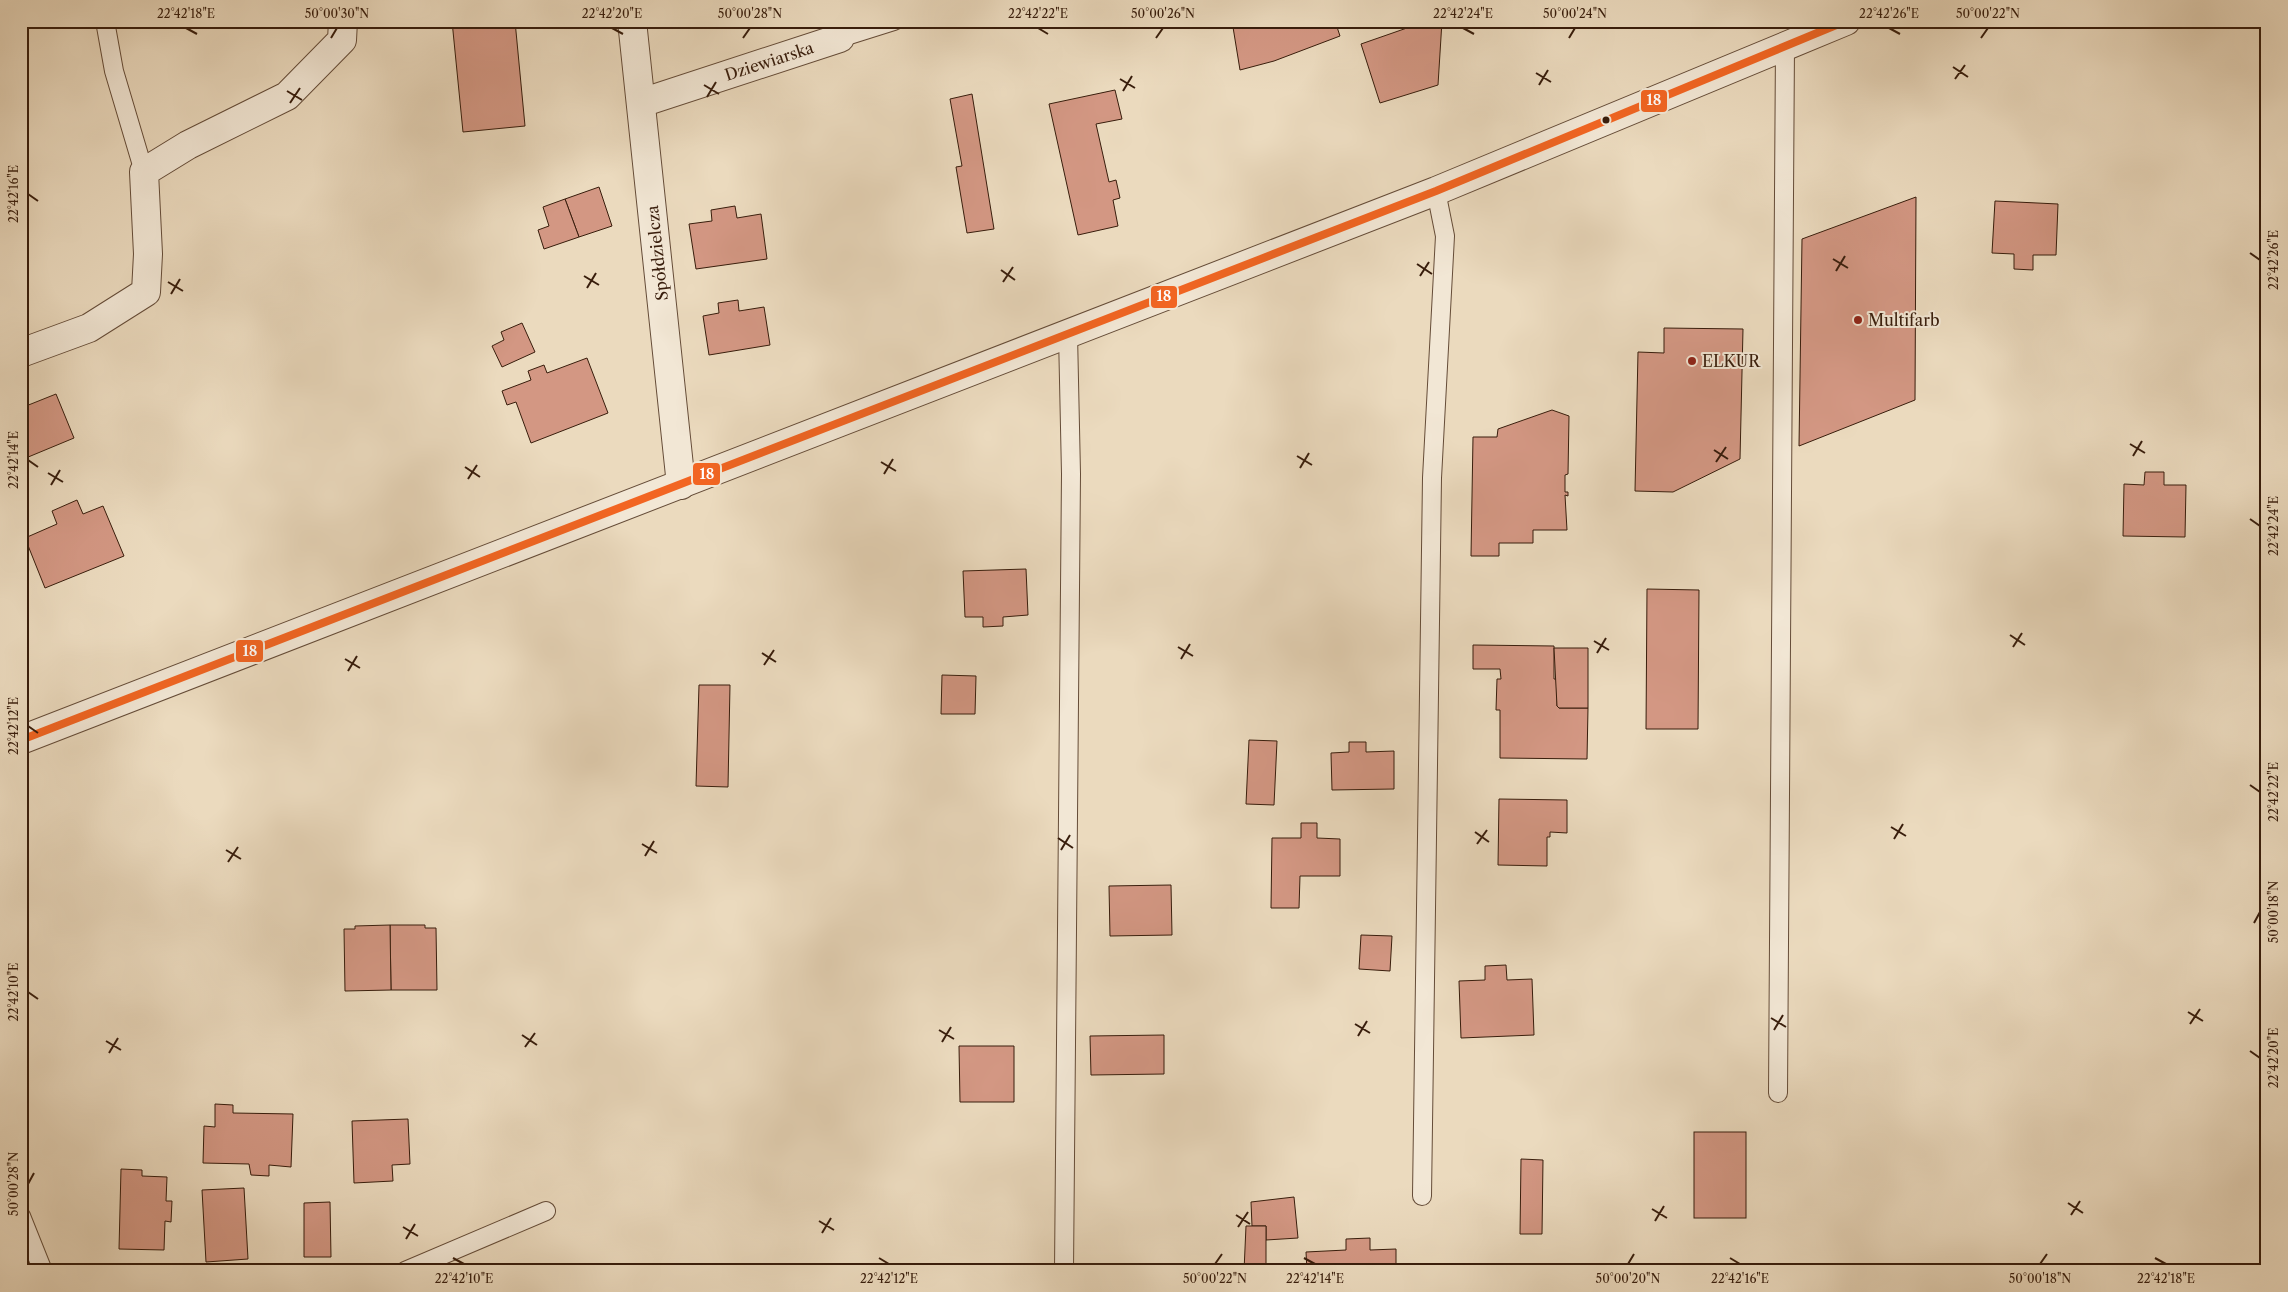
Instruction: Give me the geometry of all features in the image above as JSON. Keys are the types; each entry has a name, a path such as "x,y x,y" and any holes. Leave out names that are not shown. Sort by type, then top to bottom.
{"street":[{"path":"21,353 89,328 146,292 148,254 144,172 188,145 287,96 342,40 343,21"},
{"name":"Spółdzielcza","path":"632,21 681,485"},
{"path":"21,740 1436,191 1785,45 1821,26 1846,21"},
{"name":"Dziewiarska","path":"641,103 839,30"}],"lane":[{"path":"105,21 114,71 144,172"},
{"path":"839,30 894,21"},
{"path":"1778,1093 1785,45"},
{"path":"1422,1196 1432,478 1446,236 1436,191"},
{"path":"1064,1271 1071,474 1068,334"},
{"path":"405,1271 546,1211"},
{"path":"21,1216 43,1271"}],"building":[{"path":"160,21 226,21 160,26"},
{"path":"452,21 515,21 525,126 463,132"},
{"path":"1232,21 1335,21 1340,36 1274,61 1240,70"},
{"path":"1427,21 1442,21 1438,85 1380,103 1361,44"},
{"path":"1115,90 1122,119 1096,124 1109,182 1116,180 1120,198 1113,200 1118,226 1078,235 1049,104"},
{"path":"972,94 994,229 967,233 956,167 962,166 950,99"},
{"path":"599,187 612,226 579,237 565,199"},
{"name":"Multifarb","path":"1916,197 1915,400 1799,446 1802,239"},
{"path":"565,199 579,237 544,249 538,230 549,226 543,207"},
{"path":"1995,201 2058,204 2056,255 2033,255 2033,270 2014,269 2014,254 1992,253"},
{"path":"735,206 737,218 761,214 767,259 696,269 689,224 712,221 711,210"},
{"path":"738,300 739,311 764,307 770,345 709,355 703,316 719,313 718,303"},
{"path":"522,323 535,352 502,367 492,346 504,340 501,332"},
{"path":"1664,328 1743,329 1740,459 1673,492 1635,491 1638,352 1664,353"},
{"path":"587,358 608,413 531,443 516,402 507,405 502,391 531,380 528,371 544,365 547,373"},
{"path":"56,394 74,438 21,460 21,408"},
{"path":"1552,410 1569,416 1568,474 1565,475 1565,492 1568,492 1568,496 1565,495 1567,530 1533,530 1533,543 1499,543 1499,556 1471,556 1473,437 1497,437 1498,429"},
{"path":"2145,472 2164,472 2164,485 2186,485 2185,537 2123,536 2124,484 2144,485"},
{"path":"77,500 83,514 103,506 124,556 45,588 25,538 57,524 52,511"},
{"path":"1026,569 1028,615 1003,617 1003,626 983,627 983,617 965,617 963,571"},
{"path":"1647,589 1699,590 1698,729 1646,729"},
{"path":"1473,645 1554,646 1554,679 1557,679 1557,706 1559,708 1588,708 1587,759 1500,758 1500,710 1496,710 1497,679 1501,679 1500,669 1473,669"},
{"path":"1554,648 1588,648 1588,708 1559,708 1557,706"},
{"path":"942,675 976,676 975,714 941,714"},
{"path":"699,685 730,685 728,787 696,786"},
{"path":"1249,740 1277,741 1274,805 1246,804"},
{"path":"1349,742 1366,742 1366,752 1394,751 1394,789 1332,790 1331,753 1349,752"},
{"path":"1499,799 1567,800 1567,833 1550,832 1550,837 1547,837 1547,866 1498,865"},
{"path":"1301,823 1317,823 1317,838 1340,839 1340,876 1300,876 1299,908 1271,908 1272,838 1301,838"},
{"path":"1171,885 1172,935 1110,936 1109,886"},
{"path":"390,925 425,925 425,928 436,928 437,990 391,990"},
{"path":"390,925 391,990 345,991 344,929 355,929 355,926"},
{"path":"1361,935 1392,936 1390,971 1359,969"},
{"path":"1506,965 1507,980 1532,979 1534,1035 1461,1038 1459,981 1485,980 1485,966"},
{"path":"1164,1035 1164,1074 1091,1075 1090,1036"},
{"path":"959,1046 1014,1046 1014,1102 960,1102"},
{"path":"215,1104 233,1105 233,1113 293,1114 291,1167 269,1165 269,1176 251,1175 249,1164 203,1163 204,1126 215,1127"},
{"path":"408,1119 410,1164 392,1165 393,1181 354,1183 352,1121"},
{"path":"1694,1132 1746,1132 1746,1218 1694,1218"},
{"path":"1521,1159 1543,1160 1542,1234 1520,1234"},
{"path":"121,1169 142,1170 142,1176 167,1177 166,1201 172,1201 171,1222 165,1221 164,1250 119,1249"},
{"path":"244,1188 248,1259 206,1262 202,1190"},
{"path":"1294,1197 1298,1238 1266,1240 1266,1226 1252,1226 1251,1202"},
{"path":"330,1202 331,1257 304,1257 304,1203"},
{"path":"1246,1226 1266,1226 1266,1271 1244,1271"},
{"path":"1370,1238 1370,1250 1396,1249 1396,1271 1307,1271 1306,1252 1346,1250 1346,1239"}],"transit line":[{"name":"18","path":"21,740 1436,191 1846,21"}],"place":[{"name":"Multifarb","path":"1858,320"},
{"name":"ELKUR","path":"1692,361"}]}
